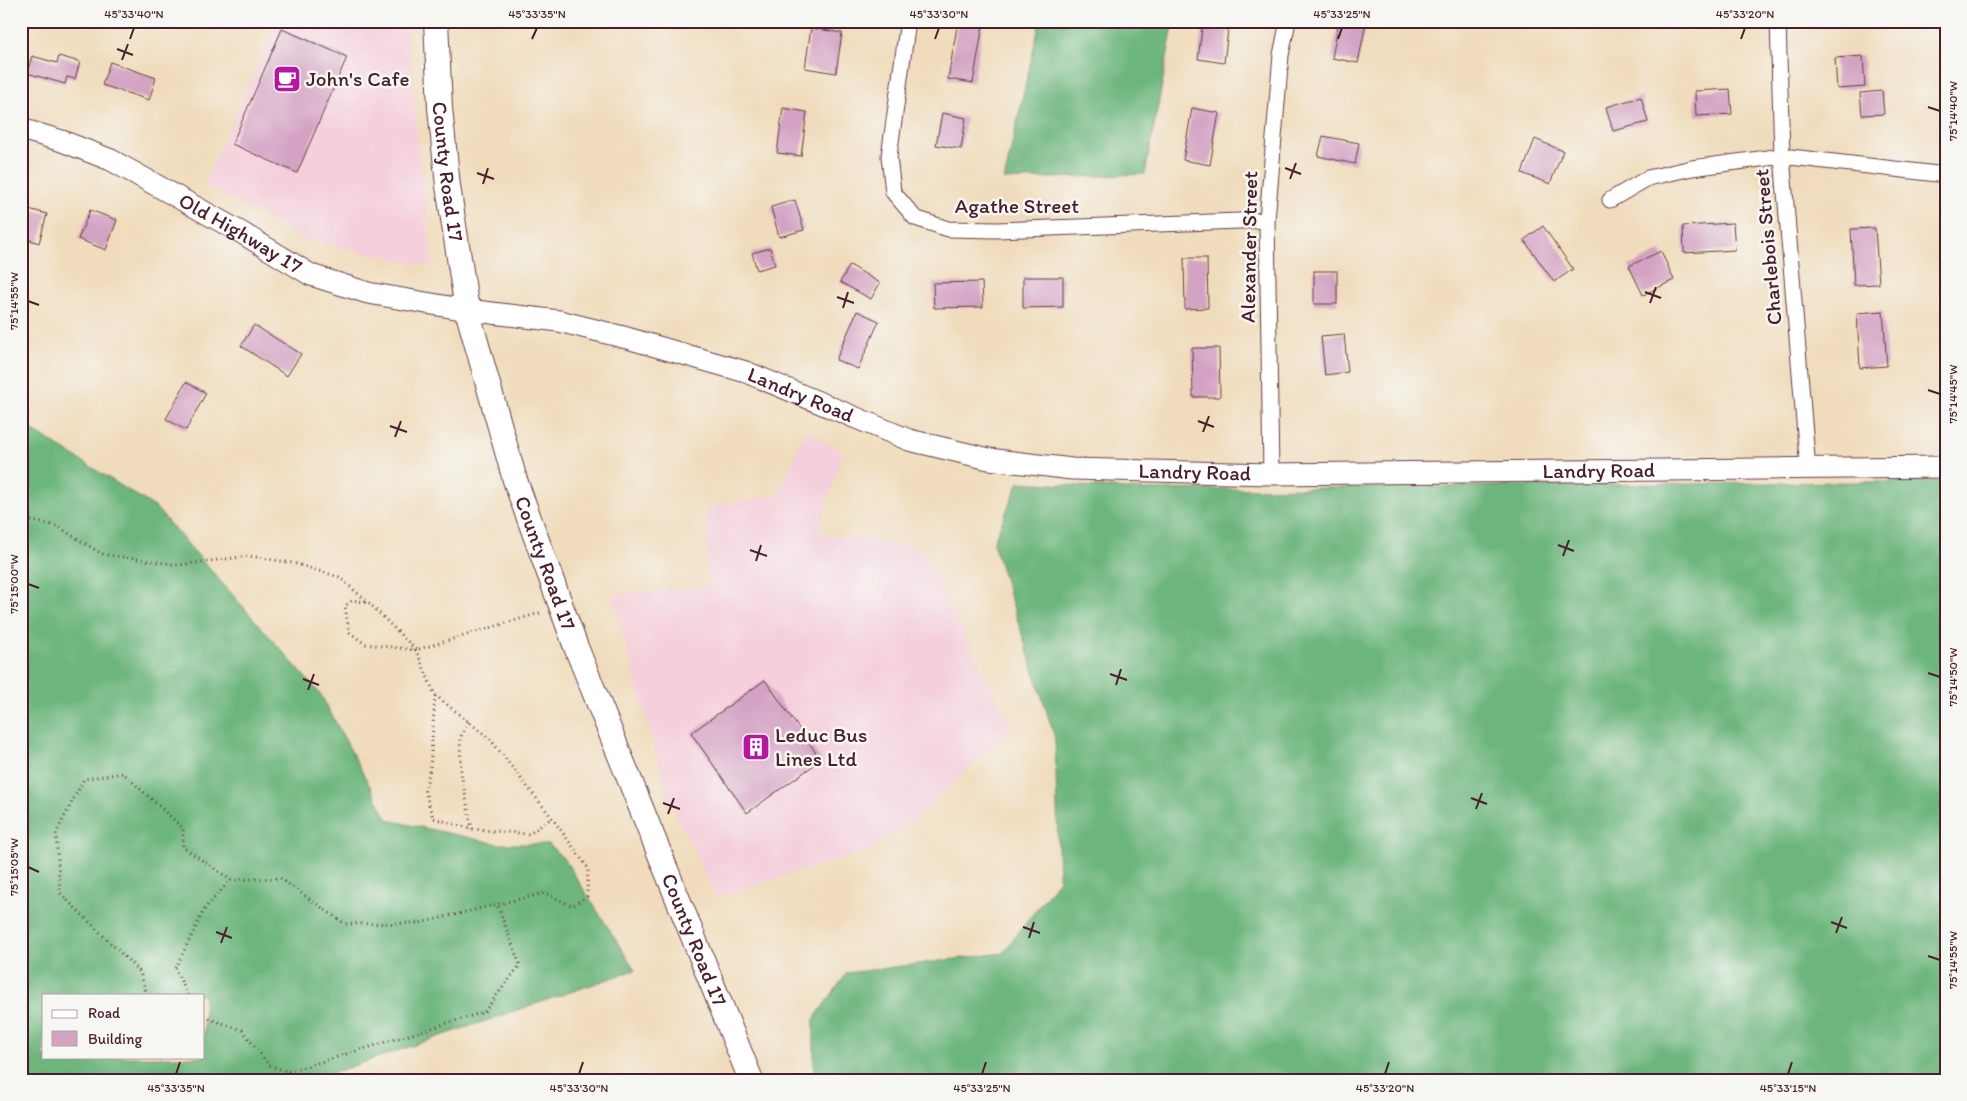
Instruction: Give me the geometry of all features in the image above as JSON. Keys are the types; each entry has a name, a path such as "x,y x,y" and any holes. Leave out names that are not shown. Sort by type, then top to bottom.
{"main road":[{"name":"County Road 17","path":"436,21 440,108 448,186 467,310 515,480 561,607 751,1080"},
{"name":"Old Highway 17","path":"21,128 111,160 242,233 311,275 368,292 467,310"},
{"name":"Landry Road","path":"467,310 559,321 746,372 908,440 989,459 1072,469 1271,474 1808,470 1946,467"}],"street":[{"name":"Agathe Street","path":"908,21 889,156 893,192 915,218 948,229 997,230 1267,220"},
{"name":"Alexander Street","path":"1271,474 1267,220 1281,55 1288,21"},
{"name":"Charlebois Street","path":"1778,21 1782,156 1808,470"},
{"path":"1610,200 1648,178 1692,168 1782,156 1946,174"}],"path":[{"path":"21,519 57,526 102,554 178,565 249,556 292,563 339,577 369,603 416,650 435,695 430,768 425,791 433,818 472,829 529,834 552,818"},
{"path":"369,603 353,600 345,606 349,632 365,644 416,650 561,607"},
{"path":"147,994 140,972 60,894 56,833 84,779 123,773 183,828 183,846 231,880 280,878 345,924 420,923 545,893 572,906 587,896 588,868 552,818 490,738 435,695"},
{"path":"469,722 460,738 461,773 472,829"},
{"path":"188,994 175,969 205,908 231,880"},
{"path":"205,1017 242,1030 269,1065 288,1072 484,1012 520,965 497,904"},
{"path":"288,1072 293,1080"}],"shaded area":[{"path":"277,21 405,21 433,267 306,240 204,184"},
{"path":"805,431 842,452 818,534 920,548 1012,727 922,813 871,850 716,897 668,797 612,595 708,586 706,506 778,496"}],"green space":[{"path":"1040,21 1174,21 1145,174 1004,180"},
{"path":"21,423 155,507 321,695 388,820 498,844 549,844 565,860 635,970 312,1080 21,1080"},
{"path":"1946,481 1946,1080 814,1080 814,1019 847,973 1003,953 1059,880 1055,738 993,543 1019,482 1143,490"}],"building":[{"path":"958,21 983,25 973,83 948,79"},
{"path":"1203,21 1229,21 1224,63 1198,59"},
{"path":"1339,21 1366,23 1358,63 1332,58"},
{"path":"811,28 842,33 836,73 805,68"},
{"path":"282,29 347,57 297,173 232,144"},
{"path":"32,56 57,63 59,56 80,62 75,79 67,77 65,84 27,73"},
{"path":"1863,56 1865,87 1837,89 1835,58"},
{"path":"110,62 156,78 149,100 102,85"},
{"path":"1730,89 1732,114 1696,116 1695,91"},
{"path":"1882,91 1884,114 1862,115 1860,93"},
{"path":"1641,97 1648,122 1613,131 1606,107"},
{"path":"783,108 807,112 801,156 777,153"},
{"path":"1192,108 1219,113 1210,165 1183,160"},
{"path":"942,113 966,118 961,149 936,145"},
{"path":"1323,136 1359,143 1355,164 1318,156"},
{"path":"1535,139 1563,151 1550,184 1522,173"},
{"path":"795,200 804,230 779,237 771,207"},
{"path":"21,207 47,214 39,243 21,237"},
{"path":"90,210 117,220 106,250 78,239"},
{"path":"1733,223 1735,250 1684,253 1683,226"},
{"path":"1543,226 1573,269 1554,282 1524,240"},
{"path":"1875,228 1879,284 1854,285 1851,229"},
{"path":"770,248 775,265 757,270 752,253"},
{"path":"1661,251 1674,280 1643,295 1629,266"},
{"path":"1184,258 1207,258 1208,308 1185,309"},
{"path":"850,265 880,283 871,299 840,282"},
{"path":"1314,271 1337,271 1337,304 1314,304"},
{"path":"1023,277 1063,277 1063,307 1023,308"},
{"path":"982,282 983,307 934,308 933,283"},
{"path":"857,311 879,321 858,369 836,360"},
{"path":"1883,311 1887,366 1860,368 1857,313"},
{"path":"254,325 301,354 287,376 241,346"},
{"path":"1344,334 1348,372 1325,375 1321,336"},
{"path":"1192,348 1219,348 1220,397 1193,397"},
{"path":"186,382 206,393 186,430 166,419"},
{"name":"Leduc Bus Lines Ltd","path":"765,680 821,760 747,813 691,733"}],"place":[{"name":"John's Cafe","path":"287,79"},
{"name":"Leduc Bus Lines Ltd","path":"756,747"}]}
